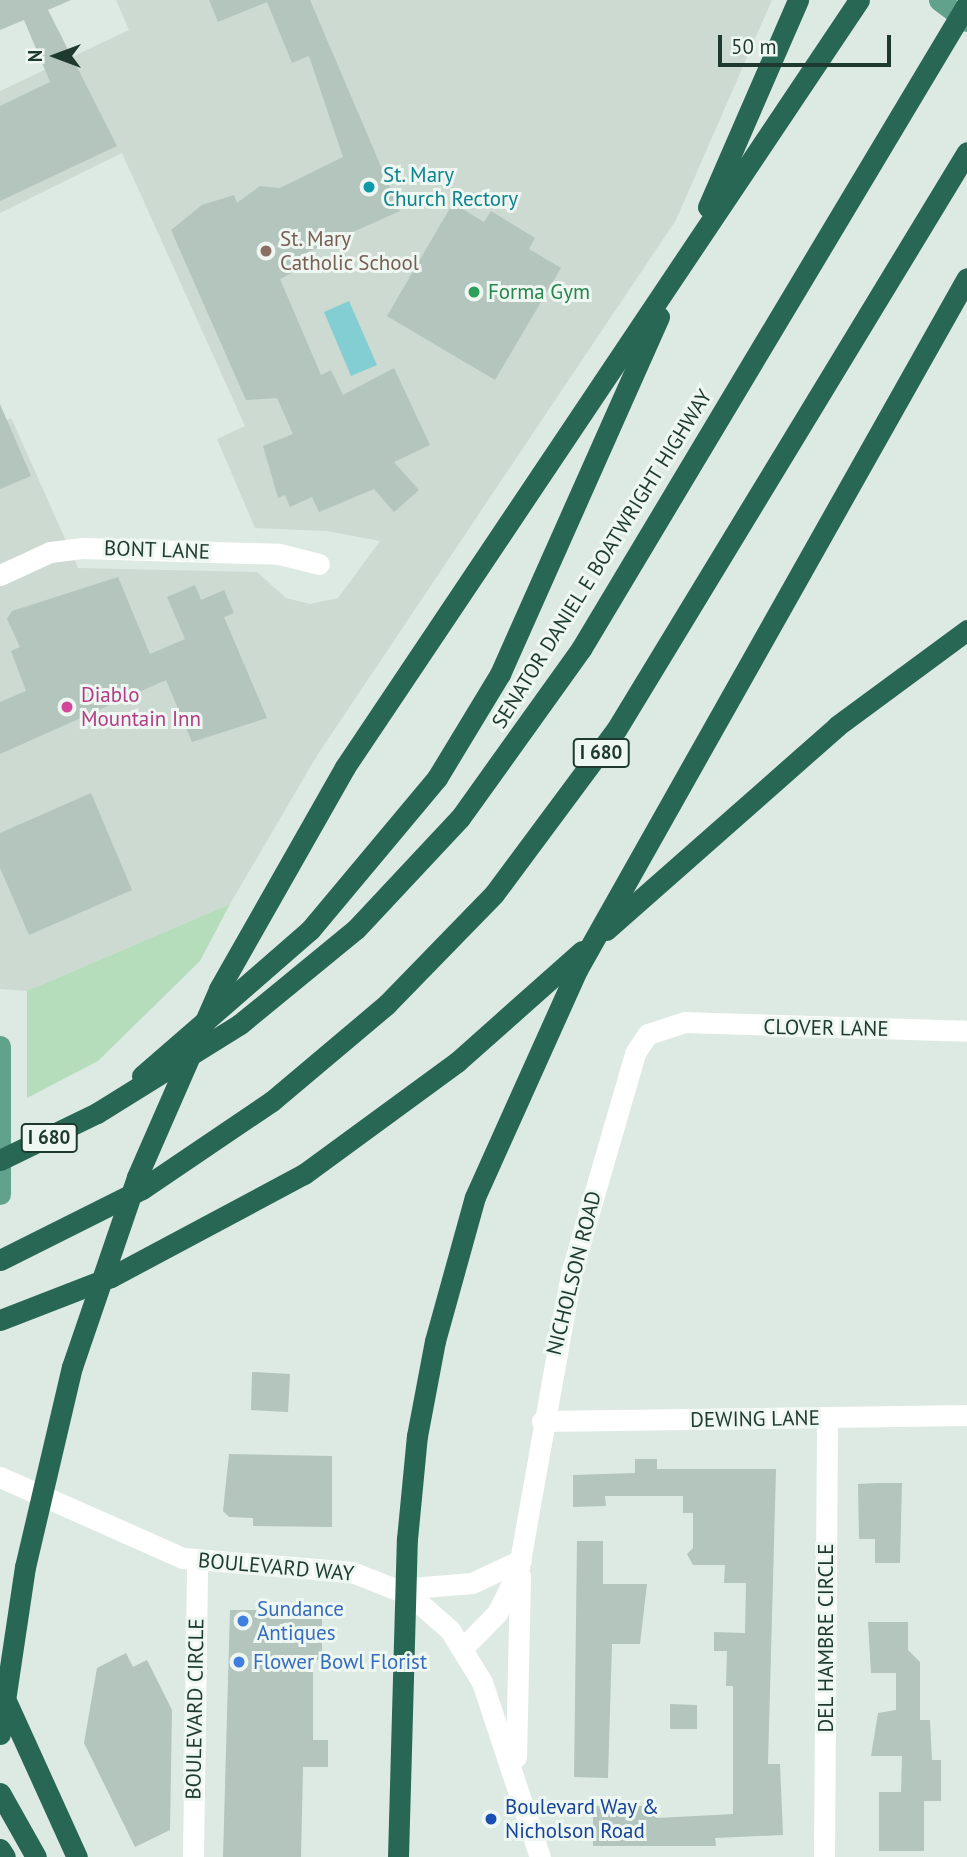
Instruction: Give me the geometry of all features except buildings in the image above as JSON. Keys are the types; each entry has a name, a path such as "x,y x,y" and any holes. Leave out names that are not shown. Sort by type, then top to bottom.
{"highway":[{"path":"97,1113 310,930 398,829 469,729 535,601 798,0"},
{"path":"0,1734 25,1567 72,1367 136,1177 219,989 352,756 859,0"},
{"name":"SENATOR DANIEL E BOATWRIGHT HIGHWAY","path":"0,1160 97,1113 198,1053 307,971 390,895 477,797 581,649 967,4"},
{"name":"I 680","path":"0,1260 96,1214 188,1160 311,1070 423,970 527,854 616,730 964,158"},
{"path":"398,1857 417,1436 460,1244 532,1060 967,278"},
{"path":"0,1320 37,1307 234,1216 304,1174 457,1062 823,738 967,630"},
{"path":"0,1678 23,1748 77,1857"},
{"path":"0,1793 36,1857"},
{"path":"0,1849 5,1857"}],"main road":[{"path":"939,0 967,21"},
{"path":"0,1046 0,1194"}],"street":[{"name":"BONT LANE","path":"0,575 50,552 82,548 279,554 319,564"},
{"name":"CLOVER LANE","path":"685,1022 967,1031"},
{"name":"NICHOLSON ROAD","path":"516,1777 521,1560 542,1421 570,1274 635,1053 648,1034 685,1022"},
{"name":"DEWING LANE","path":"542,1421 967,1415"},
{"name":"DEL HAMBRE CIRCLE","path":"824,1857 827,1419"},
{"name":"BOULEVARD WAY","path":"0,1477 197,1562 339,1570 399,1589 440,1620 463,1648 488,1694 540,1857"},
{"name":"NICHOLSON ROAD","path":"463,1648 497,1613 521,1560"},
{"name":"BOULEVARD WAY","path":"399,1589 472,1583 521,1560"},
{"name":"BOULEVARD CIRCLE","path":"193,1857 197,1562"}],"shaded area":[{"path":"116,0 772,0 676,220 318,754 230,904 27,991 0,989 0,423 11,418 78,568 257,572 286,598 310,604 338,598 380,541 327,531 255,528 217,439 245,426 122,153 0,213 0,91 129,30"}],"green space":[{"path":"230,904 200,961 98,1061 27,1098 27,991"}],"water":[{"path":"349,301 377,365 351,376 324,312"}],"place":[{"name":"St. Mary Church Rectory","path":"369,187"},
{"name":"St. Mary Catholic School","path":"266,251"},
{"name":"Forma Gym","path":"474,292"},
{"name":"Diablo Mountain Inn","path":"67,707"},
{"name":"Sundance Antiques","path":"243,1621"},
{"name":"Flower Bowl Florist","path":"239,1662"},
{"name":"Boulevard Way & Nicholson Road","path":"491,1819"}]}
